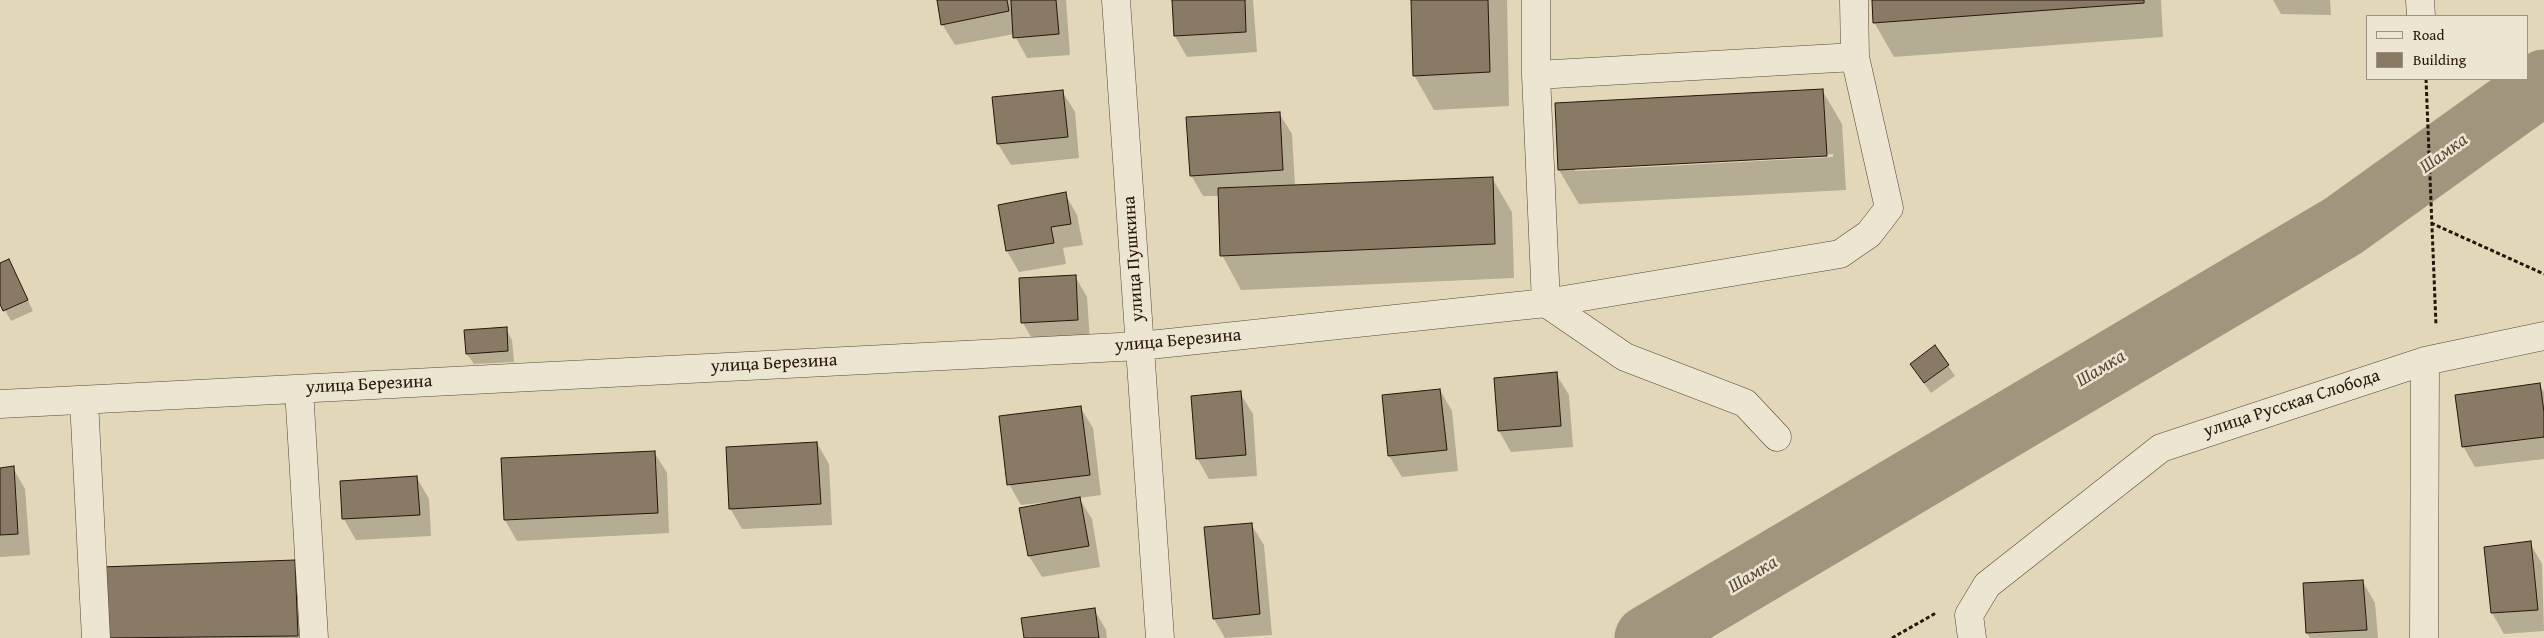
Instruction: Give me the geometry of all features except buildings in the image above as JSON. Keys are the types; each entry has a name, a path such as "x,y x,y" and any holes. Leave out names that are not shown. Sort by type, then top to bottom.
{"street":[{"name":"улица Пушкина","path":"1116,0 1160,638"},
{"path":"1536,0 1536,75 1546,303 1625,357 1745,402 1776,437"},
{"path":"1536,75 1855,57 1854,0"},
{"path":"2420,0 2421,15"},
{"name":"улица Березина","path":"0,404 1140,346 1546,303 1840,254 1869,234 1889,208 1855,57"},
{"path":"2424,638 2425,360 2544,336"},
{"name":"улица Русская Слобода","path":"1972,638 1969,614 1987,585 2161,448 2425,360"},
{"path":"299,388 314,638"},
{"path":"84,400 96,638"}],"path":[{"path":"2425,360 2436,333 2426,80"},
{"path":"2431,223 2544,274"}],"waterway":[{"name":"Шамка","path":"1647,638 2343,226 2544,82"}]}
